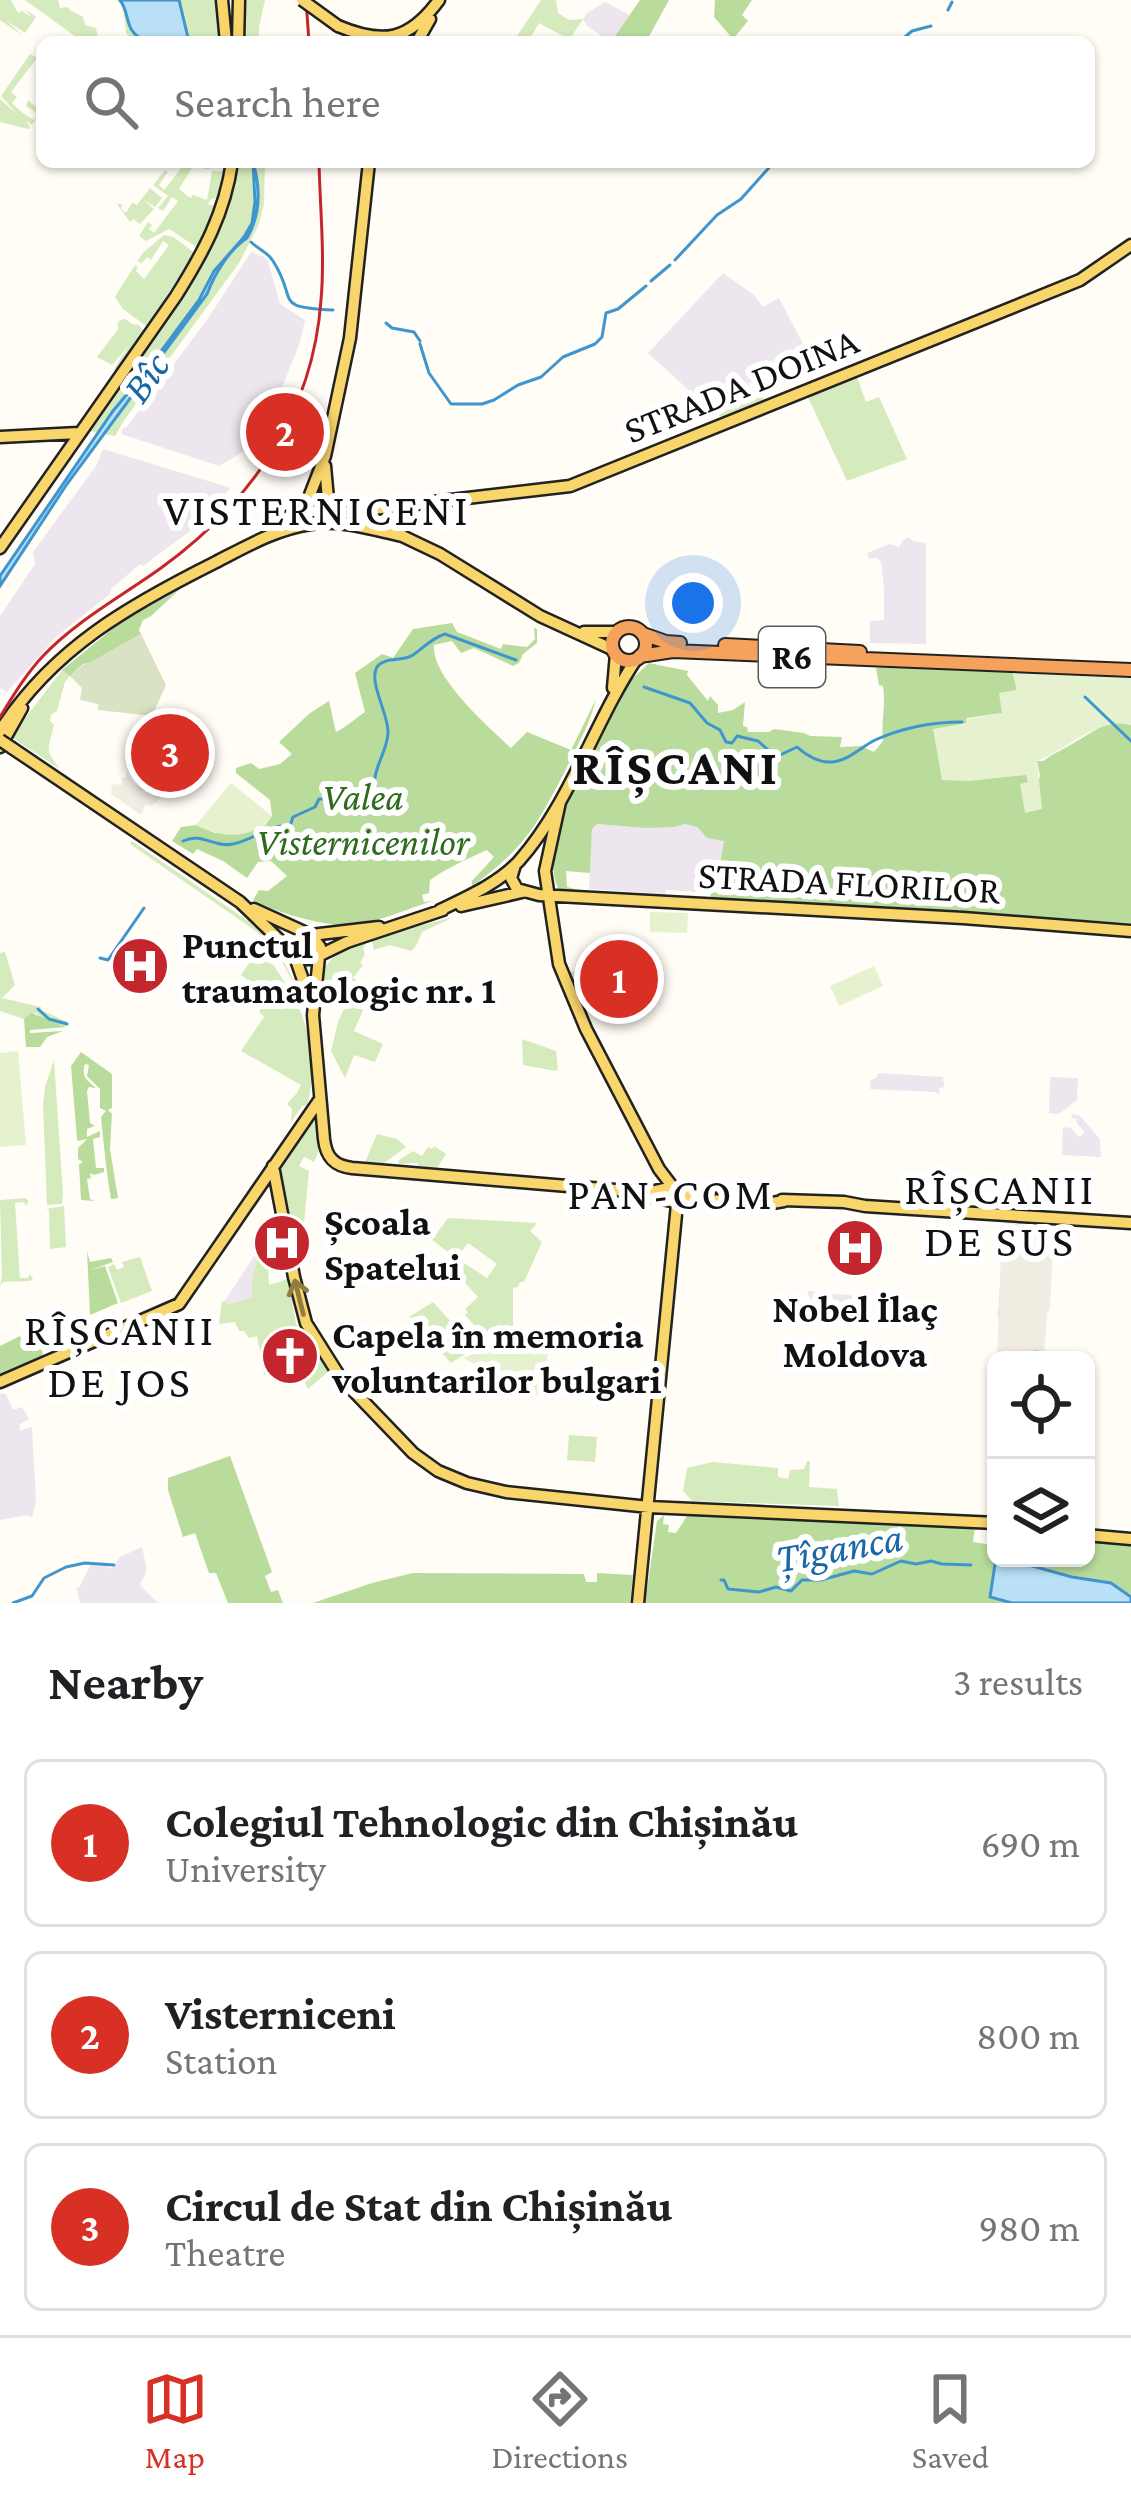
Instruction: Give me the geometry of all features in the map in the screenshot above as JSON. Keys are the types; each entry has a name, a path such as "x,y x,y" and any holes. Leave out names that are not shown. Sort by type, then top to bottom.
{"highway":[{"name":"R6","path":"617,632 629,627 674,643 946,659 1107,661 1131,666"},
{"path":"615,652 617,632"},
{"path":"639,657 645,646 643,634"},
{"name":"R6","path":"615,652 624,660 678,651 1131,666"}],"main road":[{"path":"222,0 225,36"},
{"path":"238,0 238,36"},
{"path":"302,0 345,36"},
{"path":"395,36 415,26 439,0 420,36"},
{"path":"338,27 366,36"},
{"path":"0,548 202,254 219,218 231,168"},
{"path":"368,168 352,324 325,456 305,516 317,523 403,536"},
{"name":"STRADA DOINA","path":"350,514 572,485 1080,280 1131,245"},
{"path":"0,436 78,433"},
{"path":"325,456 328,517 265,537 101,626 74,646 28,696 3,741 240,902 318,942 313,1015 327,1154 336,1164 672,1195 1131,1222"},
{"path":"326,482 350,514"},
{"path":"265,537 306,502 320,498 403,536 540,616 615,652 609,703"},
{"path":"575,631 617,632"},
{"path":"440,910 516,864 560,802 609,703 639,657"},
{"path":"240,902 294,954 306,959 440,910 539,889 560,802"},
{"path":"516,864 534,859 551,886 564,895"},
{"path":"516,864 512,878 517,889 541,903 551,923"},
{"path":"546,874 559,964 574,1006 672,1195 681,1204 638,1603"},
{"path":"525,893 550,901 564,895"},
{"name":"STRADA FLORILOR","path":"564,895 1131,931"},
{"path":"313,1015 294,954 297,940 394,925"},
{"path":"0,1382 179,1304 320,1099"},
{"path":"273,1166 304,1318 337,1373 419,1459 445,1475 514,1494 649,1507 987,1523"},
{"path":"643,1192 655,1180 657,1166"},
{"path":"672,1195 676,1223"},
{"path":"642,1570 655,1518 674,1509"},
{"path":"1095,1536 1131,1539"}],"shaded area":[{"path":"605,2 630,15 615,36 602,36 587,26 583,19"},
{"path":"251,252 268,261 280,304 305,320 261,441 219,466 121,434 209,317"},
{"path":"723,273 763,307 779,298 803,344 754,382 694,395 648,353"},
{"path":"103,449 231,488 190,531 140,564 57,636 7,692 0,688 0,616 35,564 33,552 96,466"},
{"path":"910,537 926,543 926,644 870,643 870,621 884,620 884,588 881,562 869,559 867,553 890,544 899,547"},
{"path":"126,771 143,792 162,795 156,803 146,804 141,815 111,794 112,784 122,785"},
{"path":"597,824 697,827 707,838 724,840 719,868 709,887 702,884 697,892 589,889 592,828"},
{"path":"879,1073 943,1077 944,1087 939,1088 940,1094 870,1089 871,1079"},
{"path":"1050,1077 1078,1078 1077,1100 1059,1114 1049,1113"},
{"path":"1072,1114 1079,1115 1100,1139 1101,1157 1062,1155 1063,1127 1079,1137 1085,1133"},
{"path":"1003,1224 1054,1228 1045,1351 997,1351 1001,1252 1004,1256 1015,1247 1002,1230"},
{"path":"254,1256 258,1259 252,1299 224,1302"},
{"path":"807,1291 868,1297 867,1316 824,1314"},
{"path":"2,1393 13,1410 22,1407 29,1419 20,1424 19,1431 32,1427 36,1501 32,1517 0,1520"},
{"path":"142,1547 147,1570 140,1585 158,1603 80,1603 76,1587 91,1564 102,1563 111,1569 120,1557"}],"green space":[{"path":"0,0 11,0 18,13 31,17 25,9 36,17 25,33 7,21 23,36 0,20"},
{"path":"25,0 58,0 60,8 68,7 83,17 85,25 96,28 98,36 75,36"},
{"path":"116,0 216,0 219,36 129,36 123,6"},
{"path":"242,0 265,0 259,36 241,36"},
{"path":"541,0 556,0 558,13 569,20 583,19 572,36 539,23 531,36 517,36"},
{"path":"640,0 669,0 649,36 615,36"},
{"path":"715,0 752,0 742,15 748,21 736,36 714,17"},
{"path":"30,54 36,57 11,92 17,97 12,103 36,117 32,125 26,121 28,129 0,122 0,99 18,115 1,96"},
{"path":"181,168 192,168 179,189 190,198 207,200 212,171 225,171 219,197 208,205 217,205 198,248 169,229 146,241 139,236 148,222 154,233 178,201 172,197 163,211 158,208 168,196 153,185 165,170 159,185 164,190"},
{"path":"236,168 265,168 259,224 239,263 115,436 89,431 206,257 222,224"},
{"path":"150,188 162,198 155,207 144,200 154,209 140,224 130,222 117,204 126,213"},
{"path":"164,235 195,253 146,326 115,297 135,265 144,279 169,245 163,241 151,260 137,261"},
{"path":"125,319 143,330 116,370 129,345 112,365 97,357"},
{"path":"866,371 857,377 866,402 879,397 907,459 847,481 807,395"},
{"path":"748,383 754,399 762,396 765,402 723,419 695,392"},
{"path":"179,590 143,620 141,634 83,664 70,676 62,670 122,621"},
{"name":"Valea Visternicenilor","path":"452,623 457,632 501,649 503,644 527,647 537,629 537,643 513,666 474,648 461,653 452,641 434,645 451,686 511,748 527,732 571,750 596,699 583,735 538,820 490,873 472,886 494,857 487,850 430,880 429,893 422,895 424,902 433,901 368,922 337,925 253,900 259,890 268,891 287,876 271,861 258,862 247,878 223,861 197,849 193,854 172,841 181,827 196,825 215,833 265,825 272,816 270,800 236,773 236,768 251,763 259,769 280,764 292,754 279,742 329,701 336,732 343,728 365,712 355,673 382,654 393,658 413,629"},
{"path":"141,634 166,685 152,716 98,710 98,704 80,700 82,688 70,676"},
{"path":"649,663 688,671 708,701 710,696 718,705 718,713 745,702 743,726 748,732 774,729 842,737 840,747 861,746 874,752 883,741 884,693 876,668 1008,670 1017,691 1002,713 933,730 967,781 1027,774 1028,783 1021,784 1026,813 1040,776 1037,761 1102,726 1131,725 1131,923 711,898 709,887 719,868 724,841 707,838 697,827 685,824 645,828 597,824 592,829 590,873 566,871 567,887 587,892 559,889 553,853 562,816 631,680"},
{"path":"62,670 70,676 57,711 51,715 49,749 60,769 11,737"},
{"path":"1013,673 1131,677 1131,725 1107,725 1037,761 1042,809 1025,813 1020,784 1028,782 1026,775 942,780 933,729 1002,713 999,693 1017,690"},
{"path":"204,752 212,768 193,784 183,785 182,775 179,778 175,770 169,773 172,759"},
{"path":"231,783 272,816 255,830 236,835 196,825"},
{"path":"132,841 258,928 279,952 302,997 276,952 257,932 130,844"},
{"path":"650,912 688,913 687,933 650,932"},
{"path":"454,917 422,932 411,951 390,945 374,950 371,938"},
{"path":"368,940 350,994 327,987 319,1002 330,961"},
{"path":"261,946 291,992 271,998 241,975"},
{"path":"5,952 15,985 2,998 41,1007 68,1022 66,1026 35,1013 24,1019 0,1011 0,953"},
{"path":"874,966 883,986 839,1006 830,986"},
{"path":"603,971 602,1009 585,1008 570,972"},
{"path":"291,995 307,1032 311,1079 307,1105 291,1122 292,1109 287,1104 301,1085 241,1051 264,1017 259,1011 262,1007"},
{"path":"347,1002 363,1010 354,1031 383,1044 375,1062 354,1055 345,1078 331,1051"},
{"path":"31,1013 66,1027 30,1030 63,1031 47,1037 40,1047 26,1047 24,1019"},
{"path":"522,1039 556,1051 558,1069 523,1065"},
{"path":"18,1051 26,1145 0,1147 0,1053"},
{"path":"81,1052 112,1074 112,1108 108,1110 118,1198 111,1199 108,1178 101,1117 106,1111 100,1108 100,1089 87,1076 89,1065 85,1064 84,1076 96,1088 87,1091 90,1123 95,1126 87,1129 87,1137 100,1131 100,1137 93,1139 96,1168 104,1172 90,1173 87,1179 90,1199 95,1201 81,1200 79,1164 83,1162 78,1159 78,1148 87,1139 77,1139 71,1066"},
{"path":"54,1060 63,1194 62,1204 47,1205 43,1105"},
{"path":"313,1118 319,1151 314,1162 304,1157 299,1166 309,1171 299,1276 277,1168"},
{"path":"377,1134 397,1139 406,1147 384,1163 365,1162"},
{"path":"434,1146 446,1154 437,1168 398,1164 413,1151 422,1156"},
{"path":"26,1198 27,1206 15,1203 20,1278 30,1274 33,1279 0,1286 0,1200"},
{"path":"64,1206 66,1247 50,1249 46,1209"},
{"path":"448,1218 537,1223 530,1231 542,1242 524,1282 513,1288 513,1334 485,1337 465,1315 478,1297 465,1283 429,1275 425,1254 453,1273 461,1261 487,1278 497,1264 468,1243 456,1258 432,1240"},
{"path":"1019,1228 1022,1235 1021,1268 1004,1281 1011,1282 1019,1294 1015,1351 999,1351 1002,1230"},
{"path":"1036,1229 1053,1245 1042,1351 1028,1351 1029,1304 1039,1283 1030,1269"},
{"path":"87,1251 90,1262 111,1258 113,1262 90,1270 105,1266 118,1303 90,1315"},
{"path":"140,1257 152,1291 121,1303 108,1267 114,1264 117,1270 124,1267 122,1262"},
{"path":"258,1257 268,1269 269,1285 288,1279 296,1324 329,1371 308,1389 302,1377 264,1374 257,1336 249,1338 235,1322 219,1324 222,1301 230,1304 252,1298"},
{"path":"433,1302 475,1348 451,1363 409,1317"},
{"path":"41,1334 43,1358 0,1379 0,1346 20,1336 22,1342"},
{"path":"509,1338 550,1342 539,1395 523,1392 464,1358"},
{"path":"569,1435 597,1437 595,1462 567,1460"},
{"path":"230,1456 272,1572 265,1576 271,1592 278,1590 283,1603 228,1603 216,1573 209,1573 195,1533 183,1537 168,1478"},
{"path":"807,1461 809,1487 837,1489 839,1506 692,1501 683,1491 687,1468 713,1462 778,1468 778,1477 788,1479 790,1470 804,1469"},
{"path":"689,1513 975,1527 973,1542 987,1544 987,1567 995,1567 990,1596 1012,1603 645,1603 657,1521 664,1515 668,1532 676,1533"},
{"path":"1095,1540 1131,1543 1131,1597 1111,1583 1036,1567 1095,1567"},
{"path":"413,1573 584,1574 586,1582 597,1582 597,1573 633,1575 630,1603 313,1603"}],"water":[{"path":"120,0 179,0 188,36 138,36"},
{"name":"Bîc","path":"253,168 258,200 247,238 223,263 207,294 67,484 0,586 0,576 113,411 199,300 214,271 244,237 255,202"},
{"path":"995,1567 1036,1567 1111,1583 1131,1597 1131,1603 1012,1603 990,1597"}],"waterway":[{"path":"948,10 952,2"},
{"path":"906,36 931,26"},
{"path":"675,260 769,168"},
{"path":"251,242 271,258 294,304 333,310"},
{"path":"651,281 670,265"},
{"path":"420,344 429,373 451,404 482,404 541,377 563,357 595,344 602,337 606,313 646,286"},
{"path":"386,323 414,332 420,341"},
{"path":"366,786 375,778 388,738 375,681 380,664 409,657 445,634 516,660"},
{"path":"644,687 690,703 720,730 726,742 732,743 737,736 758,741 776,757 797,747 817,760 838,761 896,732 962,722"},
{"path":"1085,697 1131,741"},
{"path":"183,841 241,842 275,827 290,826 293,817 315,807 319,799 343,799 363,789"},
{"path":"100,958 108,960 144,908"},
{"path":"38,1009 49,1019 67,1024"},
{"name":"Țîganca","path":"721,1580 728,1589 791,1591 802,1580 854,1571 872,1574 901,1561 971,1565"},
{"name":"Țîganca","path":"13,1603 32,1596 44,1578 66,1567 114,1565"}],"railway":[{"path":"306,0 309,36"},
{"path":"0,717 31,670 56,643 193,542 223,515 272,452 291,417 316,341 323,266 319,168"}],"place":[{"name":"Visterniceni","path":"285,432"},
{"name":"Circul de Stat din Chișinău","path":"170,753"},
{"name":"Punctul traumatologic nr. 1","path":"140,966"},
{"name":"Colegiul Tehnologic din Chișinău","path":"619,979"},
{"name":"Școala Spatelui","path":"282,1243"},
{"name":"Nobel İlaç Moldova","path":"855,1248"},
{"name":"Capela în memoria voluntarilor bulgari","path":"290,1356"}],"district":[{"name":"VISTERNICENI","path":"317,510"},
{"name":"RÎȘCANI","path":"676,766"},
{"name":"PAN-COM","path":"671,1194"},
{"name":"RÎȘCANII DE SUS","path":"1000,1215"},
{"name":"RÎȘCANII DE JOS","path":"120,1356"}]}
